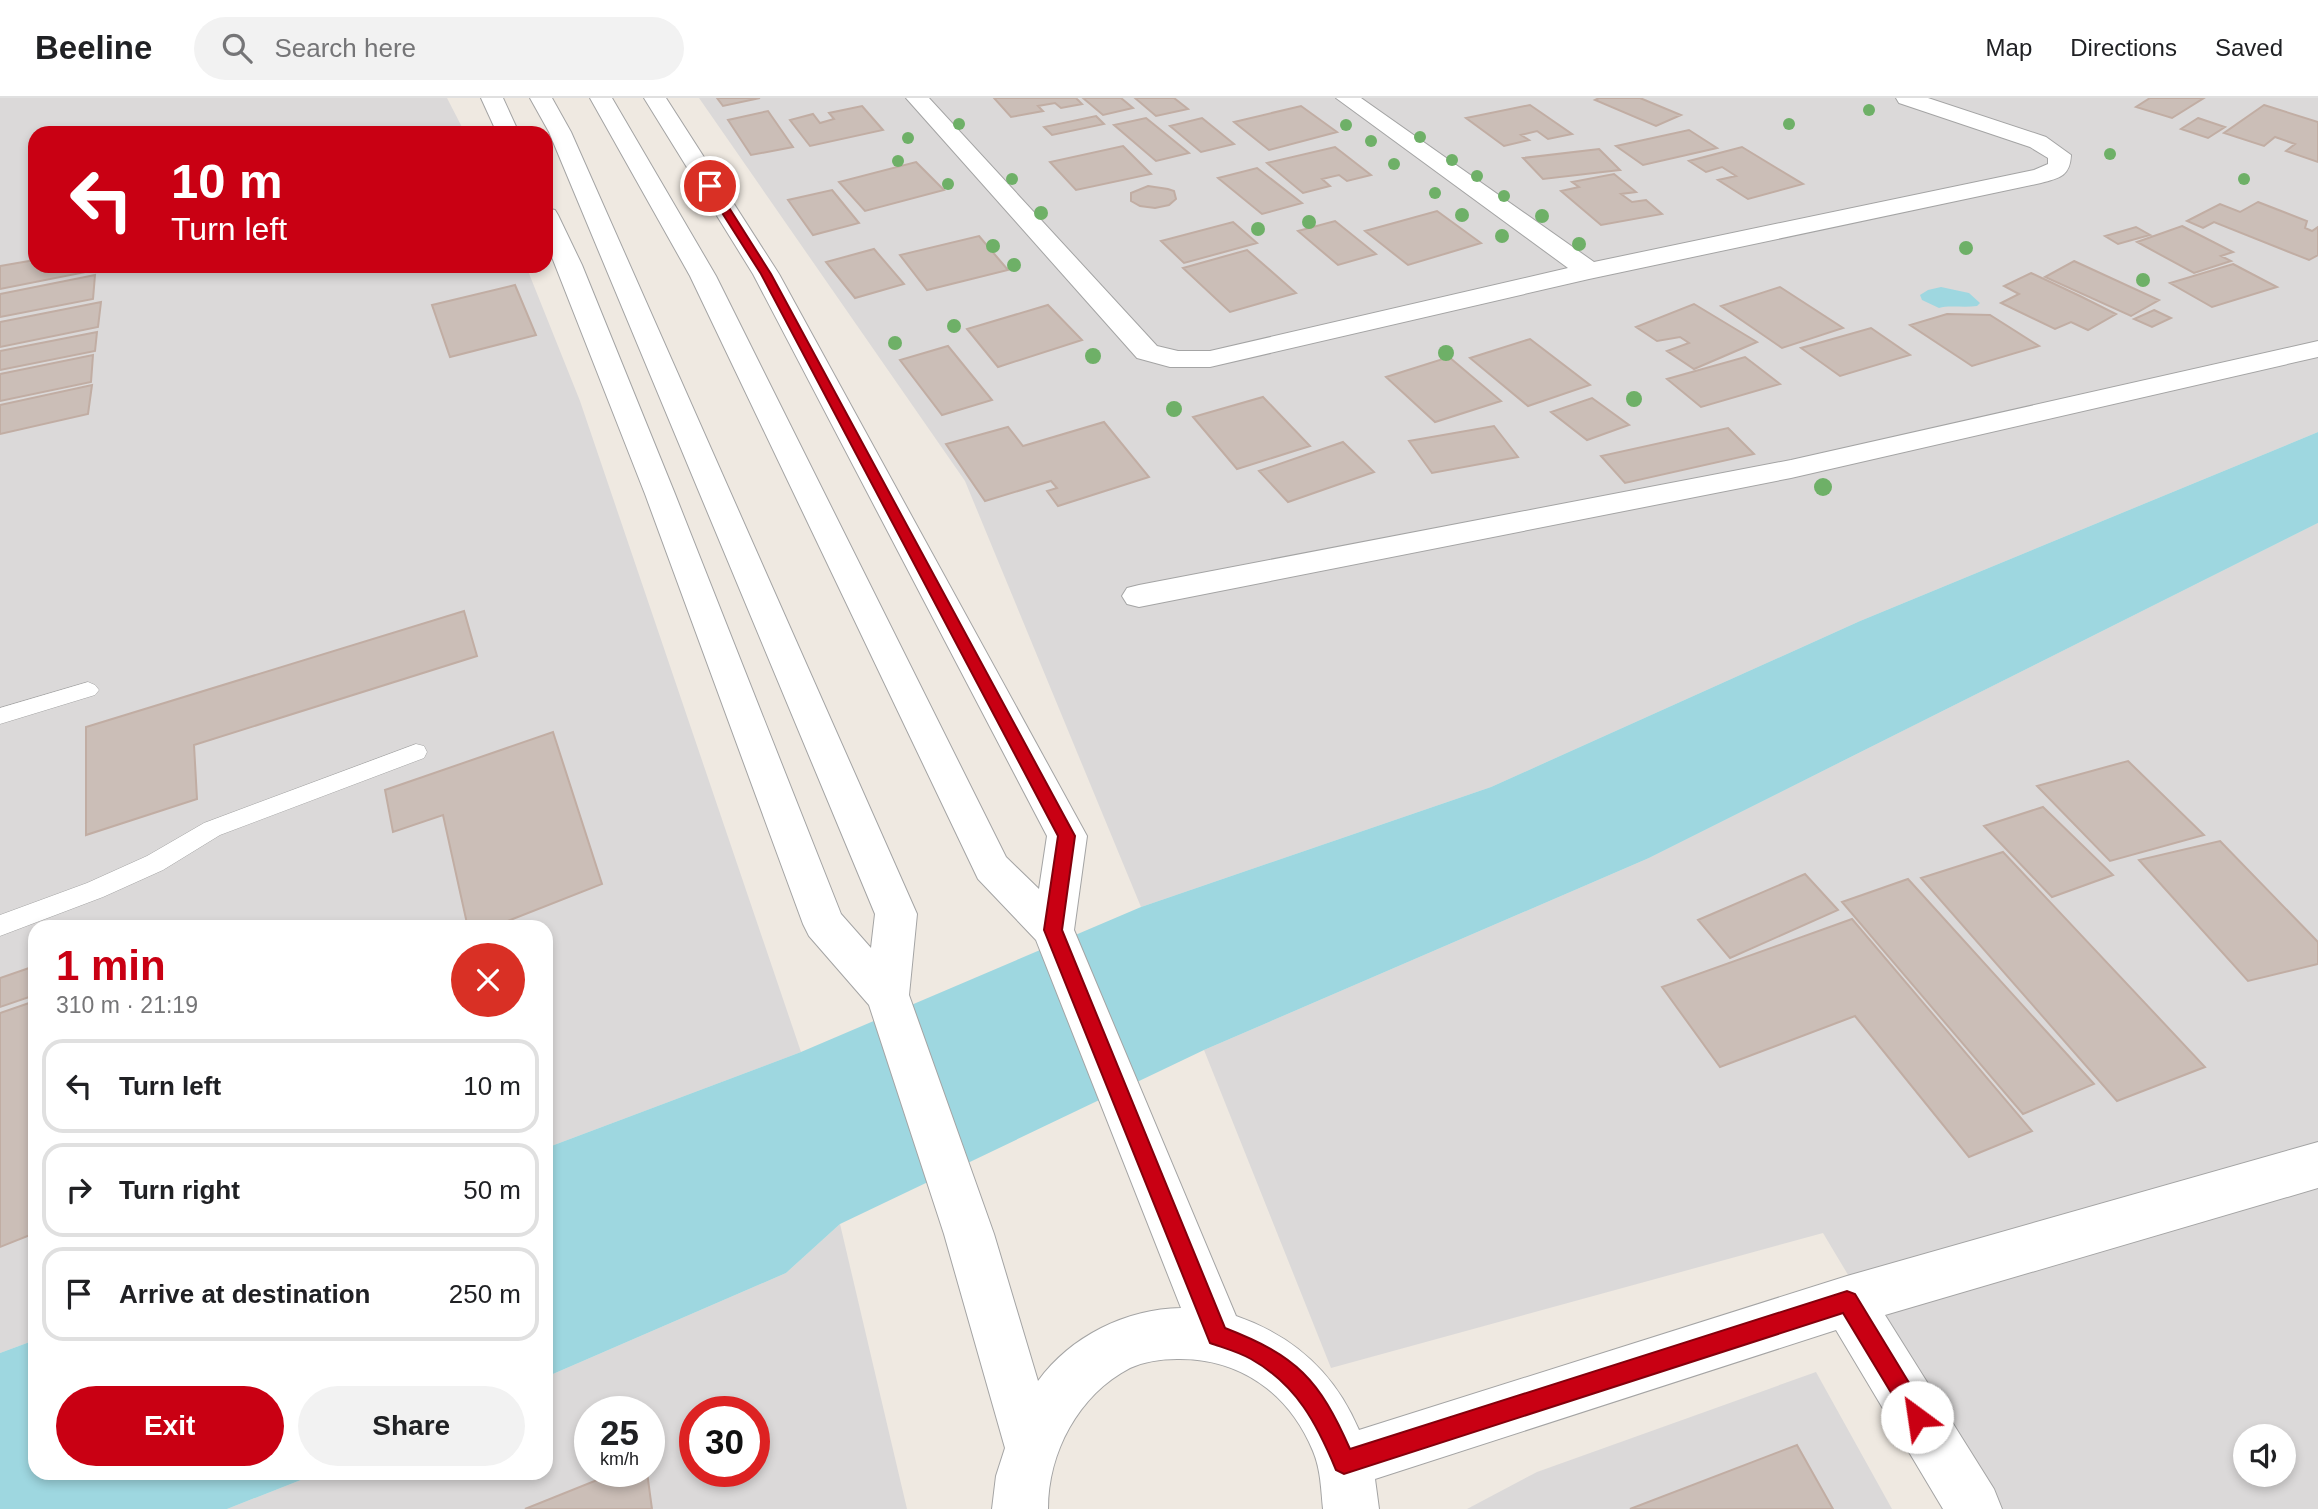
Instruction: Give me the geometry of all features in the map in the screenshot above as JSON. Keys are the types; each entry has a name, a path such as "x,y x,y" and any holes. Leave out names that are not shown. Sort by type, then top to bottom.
{"street":[{"path":"492,98 505,126"},
{"path":"541,98 560,132 895,914 887,995"},
{"path":"601,98 704,276 992,868 1053,930 1218,1335"},
{"path":"654,98 766,274 1067,836 1053,930"},
{"path":"917,98 1147,352 1158,357 1181,360 1210,359 1589,271 2041,176 2059,168 2060,155 2038,142 1907,98"},
{"path":"1347,98 1589,271"},
{"path":"553,230 660,494 824,924 887,995 969,1234 1031,1446"},
{"path":"1139,596 1791,469 2318,349"},
{"path":"1020,1509 1019,1498 1031,1446 1055,1401 1088,1365 1129,1342 1173,1332 1218,1335 1258,1351 1296,1379 1324,1416 1348,1486 1847,1301 2318,1165"},
{"path":"1847,1301 1973,1509"}],"lane":[{"path":"0,716 88,690"},
{"path":"0,926 95,890 155,863 212,830 416,752"}],"shaded area":[{"path":"0,98 447,98 461,126 28,126 28,273 529,273 580,401 801,1052 553,1145 553,920 28,920 28,1343 0,1353"},
{"path":"699,98 2318,98 2318,432 1860,621 1491,787 1141,907 965,481"},
{"path":"2318,523 2318,1509 1988,1509 1823,1233 1331,1368 1204,1050 1649,858"},
{"path":"840,1224 907,1509 227,1509 301,1480 553,1480 553,1374 786,1273"},
{"path":"1816,1372 1892,1509 1467,1509 1537,1472"}],"water":[{"path":"1941,287 1969,293 1980,303 1977,306 1939,308 1922,300 1920,295"},
{"path":"2318,432 2318,523 1649,858 1204,1050 840,1224 786,1273 553,1374 553,1145 801,1052 1141,907 1491,787 1860,621"},
{"path":"28,1343 28,1480 301,1480 227,1509 0,1509 0,1353"}],"building":[{"path":"717,98 760,98 723,106"},
{"path":"994,98 1076,98 1082,104 1061,108 1055,103 1038,106 1043,111 1011,117"},
{"path":"1083,98 1121,98 1133,108 1103,115"},
{"path":"1135,98 1174,98 1188,109 1156,116"},
{"path":"1640,98 1681,115 1656,126 1595,100"},
{"path":"2150,98 2204,98 2172,118 2136,107"},
{"path":"1530,105 1572,134 1548,139 1537,131 1521,135 1529,140 1504,146 1466,118"},
{"path":"2264,105 2318,122 2318,162 2286,151 2295,144 2275,137 2264,146 2224,133"},
{"path":"862,106 883,130 810,146 790,120 813,114 820,123 834,119 829,113"},
{"path":"1301,106 1337,132 1269,150 1234,122"},
{"path":"768,111 793,147 751,155 728,120"},
{"path":"1096,116 1104,124 1052,135 1044,127"},
{"path":"1146,118 1189,153 1156,161 1114,125"},
{"path":"1202,118 1234,144 1201,152 1170,126"},
{"path":"2198,118 2225,127 2208,138 2181,129"},
{"path":"1689,130 1717,148 1643,165 1616,146"},
{"path":"1123,146 1151,174 1076,190 1050,162"},
{"path":"1335,147 1371,175 1347,181 1339,175 1322,179 1330,186 1303,193 1267,163"},
{"path":"1742,147 1803,184 1748,199 1718,180 1736,176 1722,167 1706,172 1689,161"},
{"path":"1599,149 1620,170 1543,179 1523,158"},
{"path":"916,162 944,190 865,211 839,182"},
{"path":"1257,168 1302,203 1262,214 1218,178"},
{"path":"1614,174 1636,192 1621,194 1632,202 1646,200 1662,214 1601,225 1561,191 1579,187 1572,182"},
{"path":"1148,186 1174,191 1176,199 1169,205 1155,208 1140,206 1131,201 1131,193"},
{"path":"832,190 859,223 813,235 788,200"},
{"path":"2258,202 2307,221 2305,228 2312,231 2318,227 2318,255 2309,260 2214,222 2203,228 2187,221 2220,204 2240,212"},
{"path":"1437,211 1481,243 1408,265 1365,231"},
{"path":"1335,221 1376,254 1338,265 1298,231"},
{"path":"1233,222 1257,243 1184,263 1161,241"},
{"path":"2182,226 2233,252 2221,256 2231,261 2194,273 2137,242"},
{"path":"2136,227 2150,235 2118,244 2105,236"},
{"path":"979,236 1008,270 927,290 900,255"},
{"path":"874,249 904,284 855,298 826,262"},
{"path":"1247,250 1296,293 1230,312 1183,268"},
{"path":"28,261 28,273 81,273 0,289 0,266"},
{"path":"2074,261 2159,300 2131,316 2045,277"},
{"path":"2233,264 2277,287 2212,307 2170,283"},
{"path":"2031,273 2116,314 2088,330 2071,322 2055,329 2001,303 2019,294 2004,286"},
{"path":"95,275 93,299 0,317 0,294"},
{"path":"515,285 536,335 450,357 432,305"},
{"path":"1780,287 1843,328 1782,348 1721,306"},
{"path":"101,302 98,327 0,347 0,322"},
{"path":"1694,304 1757,342 1694,369 1667,351 1689,343 1680,337 1657,341 1636,327"},
{"path":"1048,305 1082,340 998,367 967,329"},
{"path":"2154,310 2171,318 2152,327 2134,319"},
{"path":"1947,314 1990,315 2039,346 1972,366 1910,325"},
{"path":"1871,328 1910,355 1840,376 1801,348"},
{"path":"97,332 95,351 0,370 0,351"},
{"path":"1530,339 1590,385 1528,406 1470,358"},
{"path":"948,346 992,400 942,415 900,360"},
{"path":"93,355 91,382 0,401 0,374"},
{"path":"1449,357 1501,401 1435,422 1386,377"},
{"path":"1745,357 1780,384 1701,407 1667,379"},
{"path":"92,385 88,414 0,434 0,405"},
{"path":"1263,397 1310,446 1237,469 1193,417"},
{"path":"1592,398 1629,425 1587,440 1551,412"},
{"path":"1104,422 1149,477 1058,506 1047,491 1057,488 1051,481 985,501 946,444 1008,427 1023,446"},
{"path":"1494,426 1518,457 1432,473 1409,441"},
{"path":"1728,428 1754,454 1625,483 1601,456"},
{"path":"1343,442 1374,472 1288,502 1259,471"},
{"path":"464,611 477,656 194,745 197,799 86,835 86,727"},
{"path":"553,732 602,884 510,920 466,920 443,815 393,832 385,790"},
{"path":"2128,761 2204,835 2110,861 2037,786"},
{"path":"2043,807 2113,875 2052,897 1984,826"},
{"path":"2220,841 2318,942 2318,964 2248,981 2139,860"},
{"path":"2003,852 2205,1067 2117,1101 1921,878"},
{"path":"1805,874 1838,910 1730,958 1698,920"},
{"path":"1908,879 2094,1084 2023,1114 1842,902"},
{"path":"1852,919 2032,1131 1969,1157 1855,1016 1720,1067 1662,987"},
{"path":"28,968 28,997 0,1007 0,978"},
{"path":"28,1003 28,1236 0,1247 0,1013"},
{"path":"1797,1445 1833,1509 1630,1509"},
{"path":"580,1487 649,1487 652,1509 525,1509"}],"route":[{"path":"710,186 766,274 1067,836 1053,930 1218,1335 1258,1351 1296,1379 1324,1416 1344,1462 1847,1301 1917,1417"}]}
